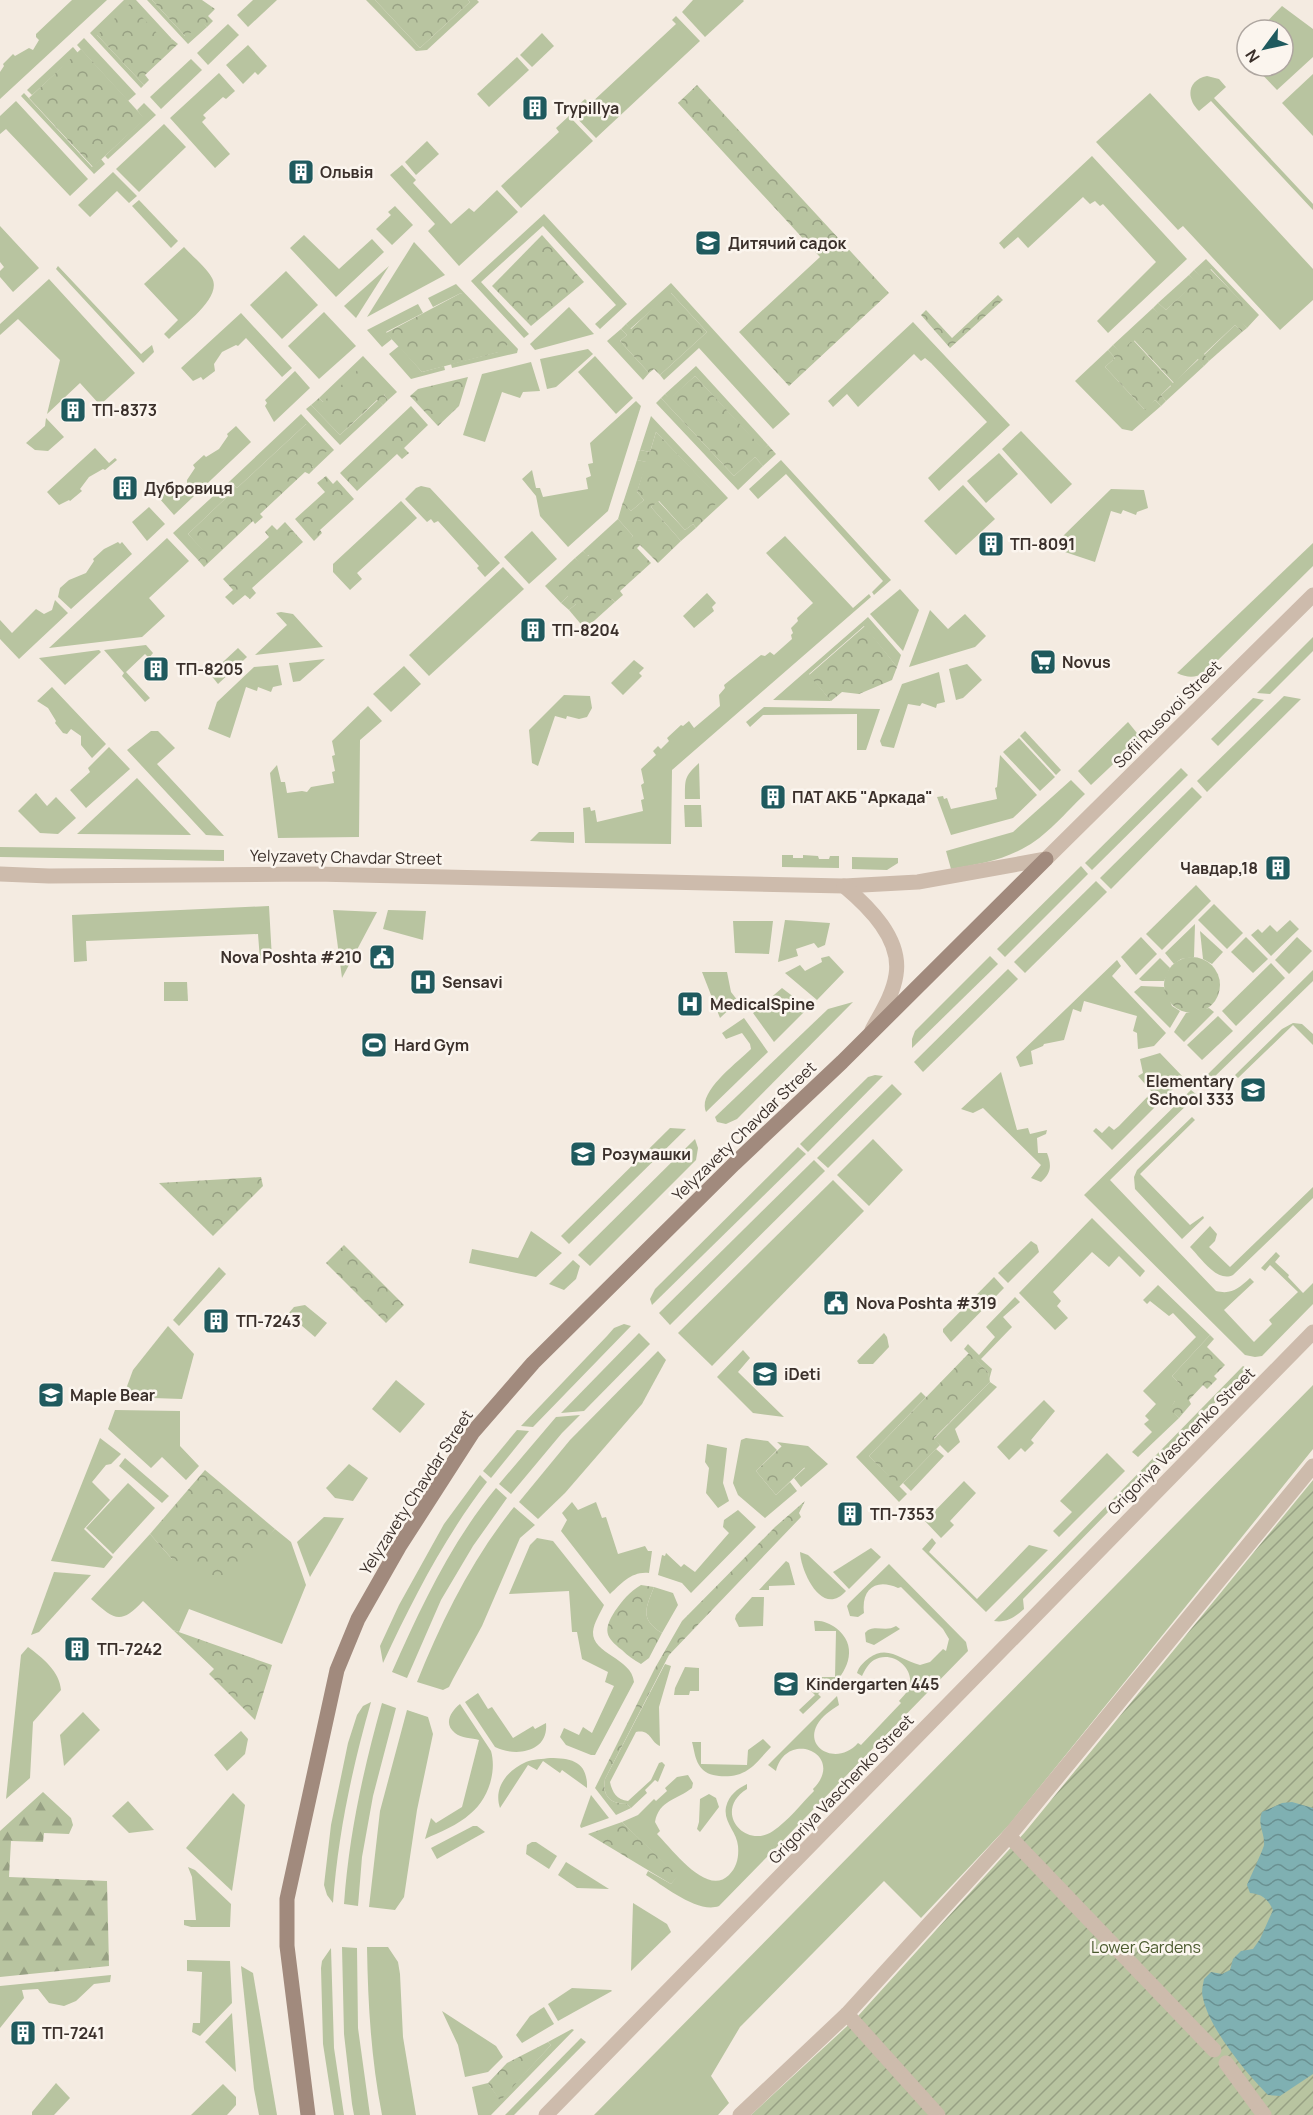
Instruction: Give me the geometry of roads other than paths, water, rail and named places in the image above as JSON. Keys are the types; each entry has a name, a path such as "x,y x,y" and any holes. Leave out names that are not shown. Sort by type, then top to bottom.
{"street":[{"name":"Sofii Rusovoi Street","path":"1046,859 1313,595"},
{"path":"844,886 930,880 1046,859"},
{"name":"Yelyzavety Chavdar Street","path":"308,2115 287,1946 287,1899 337,1670 358,1619 399,1546 472,1432 533,1363 1046,859"},
{"name":"Yelyzavety Chavdar Street","path":"0,874 49,876 327,875 844,886 867,906 884,928 894,949 897,973 894,984 871,1032"},
{"name":"Grigoriya Vaschenko Street","path":"546,2115 769,1890 1313,1332"},
{"path":"740,2115 847,2014 1009,1836 1313,1466"},
{"path":"1009,1836 1214,2050"},
{"path":"847,2014 938,2115"},
{"path":"1226,2063 1264,2115"}],"water":[{"path":"1292,1802 1313,1808 1313,2074 1280,2096 1268,2095 1230,2050 1213,2023 1202,1991 1204,1979 1211,1972 1222,1974 1230,1970 1233,1959 1241,1951 1253,1949 1260,1939 1273,1910 1264,1898 1250,1893 1247,1885 1264,1845 1262,1812 1282,1803"}],"place":[{"name":"Trypillya","path":"535,108"},
{"name":"Ольвія","path":"301,172"},
{"name":"Дитячий садок","path":"708,243"},
{"name":"ТП-8373","path":"73,410"},
{"name":"Дубровиця","path":"125,488"},
{"name":"ТП-8091","path":"991,544"},
{"name":"ТП-8204","path":"533,630"},
{"name":"Novus","path":"1043,662"},
{"name":"ТП-8205","path":"156,669"},
{"name":"ПАТ АКБ \"Аркада\"","path":"773,797"},
{"name":"Чавдар,18","path":"1278,868"},
{"name":"Nova Poshta #210","path":"382,957"},
{"name":"Sensavi","path":"423,982"},
{"name":"MedicalSpine","path":"690,1004"},
{"name":"Hard Gym","path":"374,1045"},
{"name":"Elementary School 333","path":"1253,1090"},
{"name":"Розумашки","path":"583,1154"},
{"name":"Nova Poshta #319","path":"836,1303"},
{"name":"ТП-7243","path":"216,1321"},
{"name":"iDeti","path":"765,1374"},
{"name":"Maple Bear","path":"51,1395"},
{"name":"ТП-7353","path":"850,1514"},
{"name":"ТП-7242","path":"77,1649"},
{"name":"Kindergarten 445","path":"786,1684"},
{"name":"ТП-7241","path":"23,2033"}],"park label":[{"name":"Lower Gardens","path":"1146,1947"}]}
